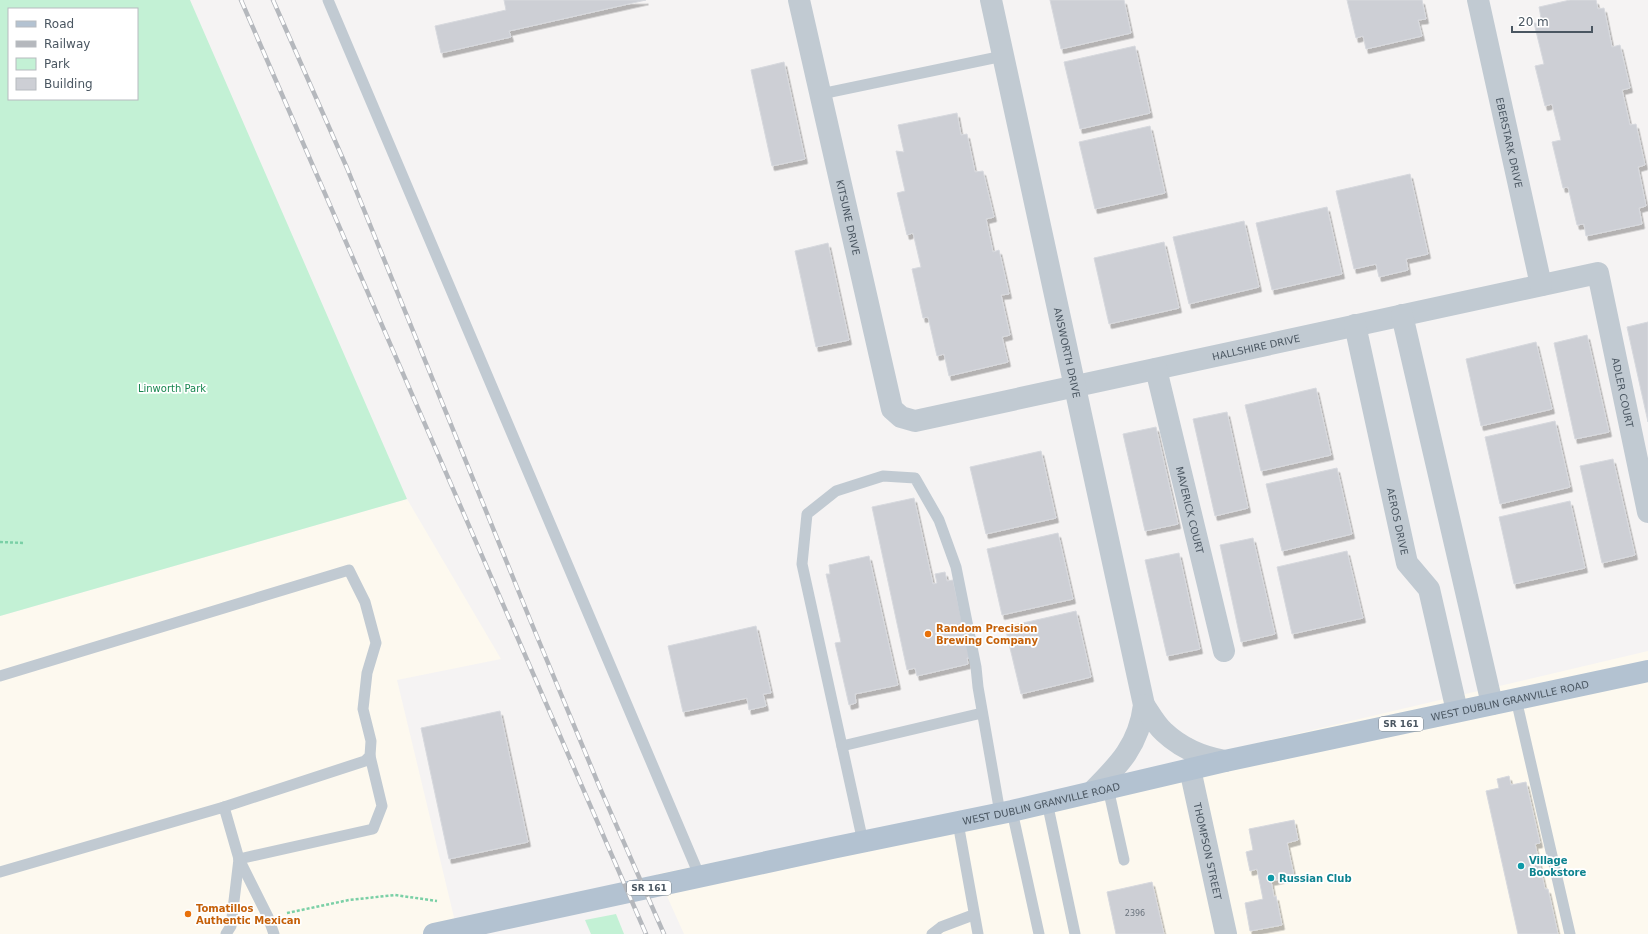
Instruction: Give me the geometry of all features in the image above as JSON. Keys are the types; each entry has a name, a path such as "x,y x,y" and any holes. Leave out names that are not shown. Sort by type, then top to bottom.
{"main road":[{"name":"WEST DUBLIN GRANVILLE ROAD","path":"434,934 466,931 700,877 958,823 1225,761 1648,671"}],"street":[{"name":"KITSUNE DRIVE","path":"799,0 892,409 901,417 915,421"},
{"name":"ANSWORTH DRIVE","path":"991,0 1144,705 1142,717 1133,744 1100,790"},
{"name":"EBERSTARK DRIVE","path":"1478,0 1541,285"},
{"name":"HALLSHIRE DRIVE","path":"915,421 1598,273"},
{"name":"ADLER COURT","path":"1598,273 1648,512"},
{"path":"1402,315 1492,704"},
{"name":"AEROS DRIVE","path":"1355,325 1407,563 1429,589 1457,711"},
{"name":"MAVERICK COURT","path":"1156,369 1224,651"},
{"name":"ANSWORTH DRIVE","path":"1144,705 1164,732 1188,750 1225,761"},
{"name":"THOMPSON STREET","path":"1190,769 1226,934"}],"lane":[{"path":"328,0 700,877"},
{"path":"820,94 1003,56"},
{"path":"863,842 802,564 807,514 836,491 883,476 915,478 939,520 956,567 976,667 982,713 1006,812 1039,934"},
{"path":"0,676 349,570 365,602 376,643 367,673 363,709 371,741 370,756 382,806 373,829 239,859"},
{"path":"1516,699 1570,934"},
{"path":"842,746 982,713"},
{"path":"0,872 224,807 365,761 370,756"},
{"path":"1100,790 1124,860"},
{"path":"1047,802 1075,934"},
{"path":"224,807 239,859 268,917 274,934"},
{"path":"958,823 973,915 978,934"},
{"path":"226,934 231,926 239,859"},
{"path":"932,934 941,927 973,915"}],"path":[{"path":"0,542 24,543"},
{"path":"268,917 349,900 395,895 437,901"}],"shaded area":[{"path":"407,499 501,659 397,680 458,934 0,934 0,616"},
{"path":"1648,651 1648,934 684,934 657,874 1011,801"}],"green space":[{"name":"Linworth Park","path":"0,0 190,0 407,499 0,616"},
{"path":"616,914 624,934 591,934 585,920"}],"building":[{"path":"504,0 646,0 509,31 511,37 441,53 435,26 506,10"},
{"path":"1050,0 1124,0 1131,33 1061,49"},
{"path":"1347,0 1422,0 1426,19 1418,20 1422,36 1366,49 1363,36 1356,38"},
{"path":"1570,0 1596,0 1598,9 1604,8 1612,47 1620,45 1630,88 1622,90 1630,125 1636,124 1645,165 1638,167 1646,206 1639,208 1642,224 1586,236 1584,224 1577,225 1568,187 1563,188 1552,142 1561,140 1552,104 1545,106 1535,66 1544,64 1534,23 1542,24 1539,7"},
{"path":"1135,46 1150,113 1080,129 1064,62"},
{"path":"784,62 805,159 772,166 751,70"},
{"path":"957,113 961,135 967,134 975,172 983,171 994,217 986,219 993,252 999,250 1009,294 1001,295 1010,335 1002,337 1008,362 949,376 944,354 937,356 928,317 923,318 912,269 921,267 913,233 907,235 897,193 905,191 896,151 904,152 898,125"},
{"path":"1150,126 1165,193 1095,209 1079,142"},
{"path":"1410,174 1428,254 1406,259 1408,270 1379,277 1376,264 1354,269 1336,191"},
{"path":"1327,207 1342,274 1272,290 1256,223"},
{"path":"1244,221 1259,287 1189,304 1173,237"},
{"path":"1164,242 1179,308 1109,324 1094,258"},
{"path":"828,243 849,340 816,347 795,251"},
{"path":"1648,322 1648,422 1627,327"},
{"path":"1587,335 1609,432 1575,439 1554,343"},
{"path":"1536,342 1552,409 1481,426 1466,359"},
{"path":"1316,388 1331,455 1261,471 1245,405"},
{"path":"1227,412 1248,508 1215,516 1193,419"},
{"path":"1555,421 1570,487 1500,504 1485,437"},
{"path":"1156,427 1178,524 1145,531 1123,434"},
{"path":"1041,451 1056,518 986,534 970,467"},
{"path":"1613,459 1635,555 1602,563 1580,466"},
{"path":"1337,468 1352,534 1282,551 1266,484"},
{"path":"914,498 933,584 937,583 935,574 945,572 947,581 953,580 970,658 967,658 968,664 917,676 915,668 907,670 872,507"},
{"path":"1570,501 1585,568 1514,584 1499,517"},
{"path":"1058,533 1073,599 1002,615 987,549"},
{"path":"1253,538 1275,634 1241,642 1220,545"},
{"path":"1347,551 1363,618 1292,634 1277,567"},
{"path":"1179,553 1200,649 1167,656 1145,560"},
{"path":"869,556 898,685 855,694 856,703 849,705 835,643 841,642 826,574 830,574 829,565"},
{"path":"1076,611 1091,677 1021,694 1005,627"},
{"path":"756,626 771,693 763,694 766,706 749,710 747,698 683,712 668,646"},
{"path":"500,711 528,842 449,859 421,728"},
{"name":"Village Bookstore","path":"1509,776 1511,785 1526,782 1540,843 1535,844 1545,889 1548,889 1558,934 1518,934 1486,791 1499,788 1497,779"},
{"name":"Russian Club","path":"1294,820 1298,840 1287,843 1294,876 1271,881 1274,897 1276,896 1282,925 1250,931 1245,903 1263,899 1257,869 1250,871 1246,852 1253,850 1249,829"},
{"path":"1152,882 1164,934 1116,934 1107,892"}],"railway":[{"path":"241,0 646,934"},
{"path":"273,0 347,168 531,622 600,788 664,934"}],"place":[{"name":"Random Precision Brewing Company","path":"928,634"},
{"name":"Village Bookstore","path":"1521,866"},
{"name":"Russian Club","path":"1271,878"},
{"name":"Tomatillos Authentic Mexican","path":"188,914"}]}
